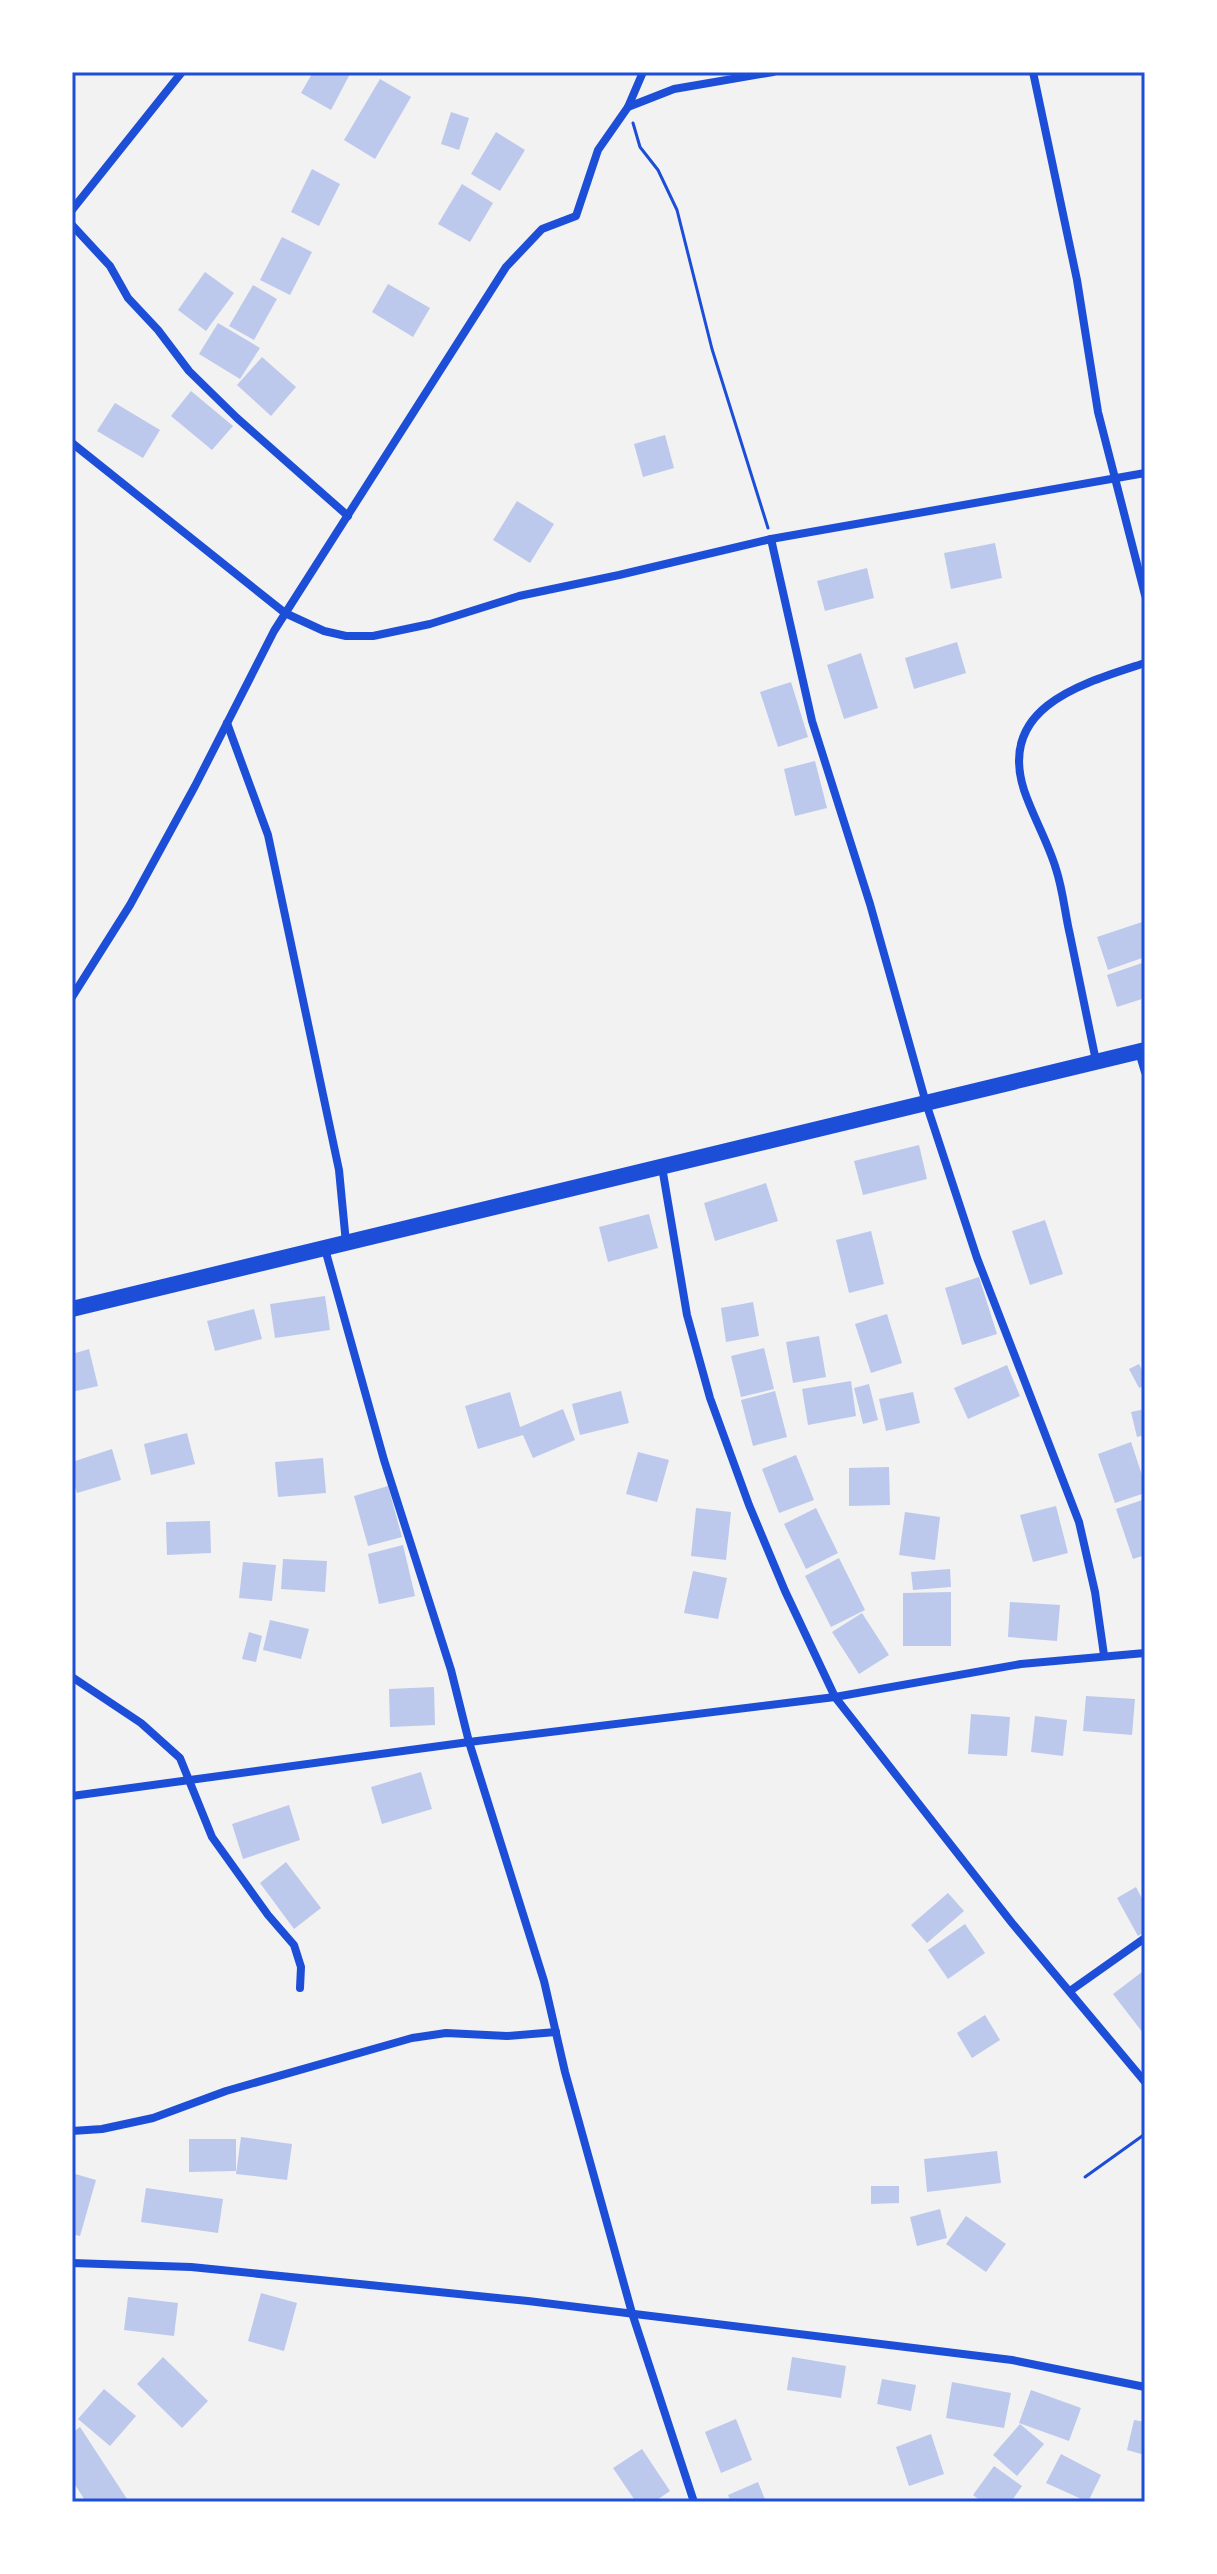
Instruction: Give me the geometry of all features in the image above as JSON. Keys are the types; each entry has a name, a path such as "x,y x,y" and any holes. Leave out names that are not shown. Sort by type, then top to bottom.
{"main road":[{"path":"72,1309 1142,1051"}],"street":[{"path":"72,210 182,72"},
{"path":"72,997 130,905 285,613 506,267 542,229 576,216 598,150 628,107 643,72"},
{"path":"628,107 674,89 773,72"},
{"path":"1033,72 1077,280 1098,412 1145,595"},
{"path":"72,225 110,266 128,298 158,330 189,371 348,516"},
{"path":"72,443 285,613 324,631 346,636 373,636 430,624 519,596 771,539 1145,473"},
{"path":"771,539 812,721 870,904 926,1103 977,1258 1079,1522 1095,1592 1104,1655"},
{"path":"1096,1062 1057,870 1024,789 1017,759 1021,740 1047,706 1078,685 1145,663"},
{"path":"227,723 268,835 339,1170 346,1243"},
{"path":"1142,1051 1145,1072"},
{"path":"662,1167 687,1315 710,1398 749,1505 835,1697 1012,1923 1145,2082"},
{"path":"325,1248 384,1460 544,1981 632,2313 694,2502"},
{"path":"72,1796 189,1778 835,1697 1021,1664 1145,1653"},
{"path":"72,1677 141,1723 180,1758 212,1837 268,1915 294,1945 301,1967 300,1988"},
{"path":"1070,1991 1145,1938"},
{"path":"72,2131 102,2129 153,2118 226,2091 412,2038 446,2033 507,2036 556,2032"},
{"path":"72,2263 191,2267 632,2313 1012,2360 1145,2387"}],"path":[{"path":"628,107 640,147 658,170 677,210 712,349 771,539"},
{"path":"1085,2177 1145,2134"}],"building":[{"path":"313,72 351,72 331,110 301,93"},
{"path":"380,79 411,97 375,159 344,140"},
{"path":"451,112 469,118 459,150 441,144"},
{"path":"496,132 525,150 500,191 471,174"},
{"path":"312,169 340,184 319,226 291,212"},
{"path":"462,184 493,203 470,242 438,224"},
{"path":"282,237 312,252 290,295 260,280"},
{"path":"205,272 234,293 206,331 178,310"},
{"path":"388,284 430,308 413,337 372,312"},
{"path":"253,285 277,299 254,340 229,326"},
{"path":"218,323 260,348 240,379 199,354"},
{"path":"262,357 296,387 271,416 237,385"},
{"path":"191,391 233,426 212,450 171,416"},
{"path":"115,403 160,430 143,458 97,431"},
{"path":"665,435 674,468 643,477 634,444"},
{"path":"517,501 554,524 530,563 493,540"},
{"path":"995,543 1002,578 951,589 944,553"},
{"path":"867,568 874,598 825,611 817,581"},
{"path":"957,642 966,673 914,689 905,658"},
{"path":"861,653 878,708 844,719 827,665"},
{"path":"791,682 808,737 778,747 760,692"},
{"path":"815,761 827,808 795,816 784,769"},
{"path":"1145,921 1145,957 1108,970 1097,937"},
{"path":"1145,962 1145,998 1117,1007 1107,975"},
{"path":"919,1145 927,1179 863,1195 854,1161"},
{"path":"766,1183 778,1221 715,1241 704,1203"},
{"path":"649,1214 658,1248 608,1262 599,1227"},
{"path":"1045,1220 1063,1274 1030,1285 1012,1231"},
{"path":"871,1231 884,1284 849,1293 836,1240"},
{"path":"979,1277 997,1334 962,1345 945,1288"},
{"path":"325,1296 330,1330 275,1338 270,1304"},
{"path":"753,1302 759,1336 726,1342 721,1308"},
{"path":"254,1309 262,1339 215,1351 207,1321"},
{"path":"887,1314 902,1363 871,1373 855,1324"},
{"path":"819,1336 826,1377 793,1383 786,1342"},
{"path":"764,1348 774,1389 741,1397 731,1356"},
{"path":"89,1349 98,1386 72,1392 72,1354"},
{"path":"1139,1364 1145,1376 1145,1385 1139,1388 1129,1369"},
{"path":"1007,1365 1020,1396 968,1419 954,1388"},
{"path":"851,1381 856,1416 808,1425 802,1389"},
{"path":"869,1384 878,1420 863,1424 854,1388"},
{"path":"621,1391 629,1423 580,1435 572,1404"},
{"path":"775,1391 787,1437 753,1446 741,1400"},
{"path":"510,1392 520,1427 563,1409 575,1440 533,1458 523,1435 478,1449 465,1406"},
{"path":"913,1392 920,1423 886,1431 879,1399"},
{"path":"1145,1409 1145,1435 1137,1437 1131,1412"},
{"path":"187,1433 195,1464 151,1475 144,1444"},
{"path":"1131,1442 1145,1493 1115,1503 1098,1454"},
{"path":"112,1449 121,1480 77,1493 72,1462"},
{"path":"638,1452 669,1460 657,1502 626,1494"},
{"path":"796,1455 814,1500 779,1513 762,1469"},
{"path":"323,1458 326,1493 278,1497 275,1462"},
{"path":"889,1467 890,1505 849,1506 849,1468"},
{"path":"388,1486 402,1537 368,1546 354,1496"},
{"path":"1145,1499 1145,1555 1133,1559 1116,1509"},
{"path":"1056,1506 1068,1553 1033,1562 1020,1515"},
{"path":"696,1508 731,1512 726,1560 691,1556"},
{"path":"816,1508 838,1553 806,1569 784,1524"},
{"path":"905,1512 940,1517 935,1560 899,1555"},
{"path":"210,1521 211,1553 167,1555 166,1522"},
{"path":"403,1545 415,1596 379,1604 368,1554"},
{"path":"839,1558 865,1610 831,1627 805,1576"},
{"path":"283,1559 327,1561 325,1592 281,1589"},
{"path":"243,1562 276,1565 272,1601 239,1598"},
{"path":"950,1569 951,1587 913,1590 911,1572"},
{"path":"693,1571 727,1578 718,1619 684,1613"},
{"path":"951,1592 951,1646 903,1646 903,1593"},
{"path":"1010,1602 1060,1605 1057,1641 1008,1637"},
{"path":"862,1613 889,1655 859,1674 832,1632"},
{"path":"270,1620 309,1629 301,1659 263,1650"},
{"path":"249,1632 262,1636 256,1662 242,1659"},
{"path":"434,1687 435,1725 390,1727 389,1689"},
{"path":"1086,1696 1135,1699 1132,1735 1083,1731"},
{"path":"971,1714 1010,1717 1007,1756 968,1754"},
{"path":"1035,1716 1067,1720 1063,1756 1031,1752"},
{"path":"421,1772 432,1809 382,1824 371,1787"},
{"path":"289,1805 300,1840 243,1859 232,1824"},
{"path":"286,1862 321,1908 294,1929 260,1883"},
{"path":"1136,1887 1145,1904 1145,1932 1138,1936 1117,1898"},
{"path":"948,1893 964,1911 927,1943 911,1925"},
{"path":"965,1924 985,1953 948,1979 928,1950"},
{"path":"1142,1972 1145,1976 1143,2033 1113,1994"},
{"path":"985,2015 1000,2040 972,2058 957,2033"},
{"path":"241,2137 292,2144 287,2180 236,2174"},
{"path":"189,2139 236,2139 236,2171 189,2172"},
{"path":"997,2151 1001,2183 927,2192 924,2159"},
{"path":"72,2173 96,2180 80,2236 72,2234"},
{"path":"871,2186 899,2186 899,2203 871,2204"},
{"path":"146,2188 223,2199 218,2233 141,2222"},
{"path":"940,2209 947,2238 917,2246 910,2217"},
{"path":"966,2216 1006,2244 986,2272 946,2244"},
{"path":"261,2293 297,2303 284,2351 248,2341"},
{"path":"128,2297 178,2303 174,2336 124,2330"},
{"path":"163,2357 208,2401 182,2428 137,2384"},
{"path":"792,2357 846,2366 841,2398 787,2390"},
{"path":"882,2379 916,2385 911,2411 877,2404"},
{"path":"952,2382 1011,2393 1004,2428 946,2418"},
{"path":"104,2389 136,2416 110,2446 78,2419"},
{"path":"1031,2390 1081,2408 1069,2441 1019,2423"},
{"path":"736,2419 752,2460 721,2473 705,2432"},
{"path":"1134,2420 1145,2422 1145,2455 1127,2450"},
{"path":"1020,2424 1044,2444 1017,2476 993,2455"},
{"path":"80,2427 129,2502 86,2502 72,2480 72,2433"},
{"path":"931,2434 944,2474 909,2486 896,2447"},
{"path":"642,2449 670,2491 654,2502 636,2502 613,2468"},
{"path":"1061,2454 1101,2475 1088,2502 1046,2483"},
{"path":"994,2466 1022,2486 1011,2502 982,2502 973,2495"},
{"path":"758,2482 766,2502 731,2502 728,2495"}]}
